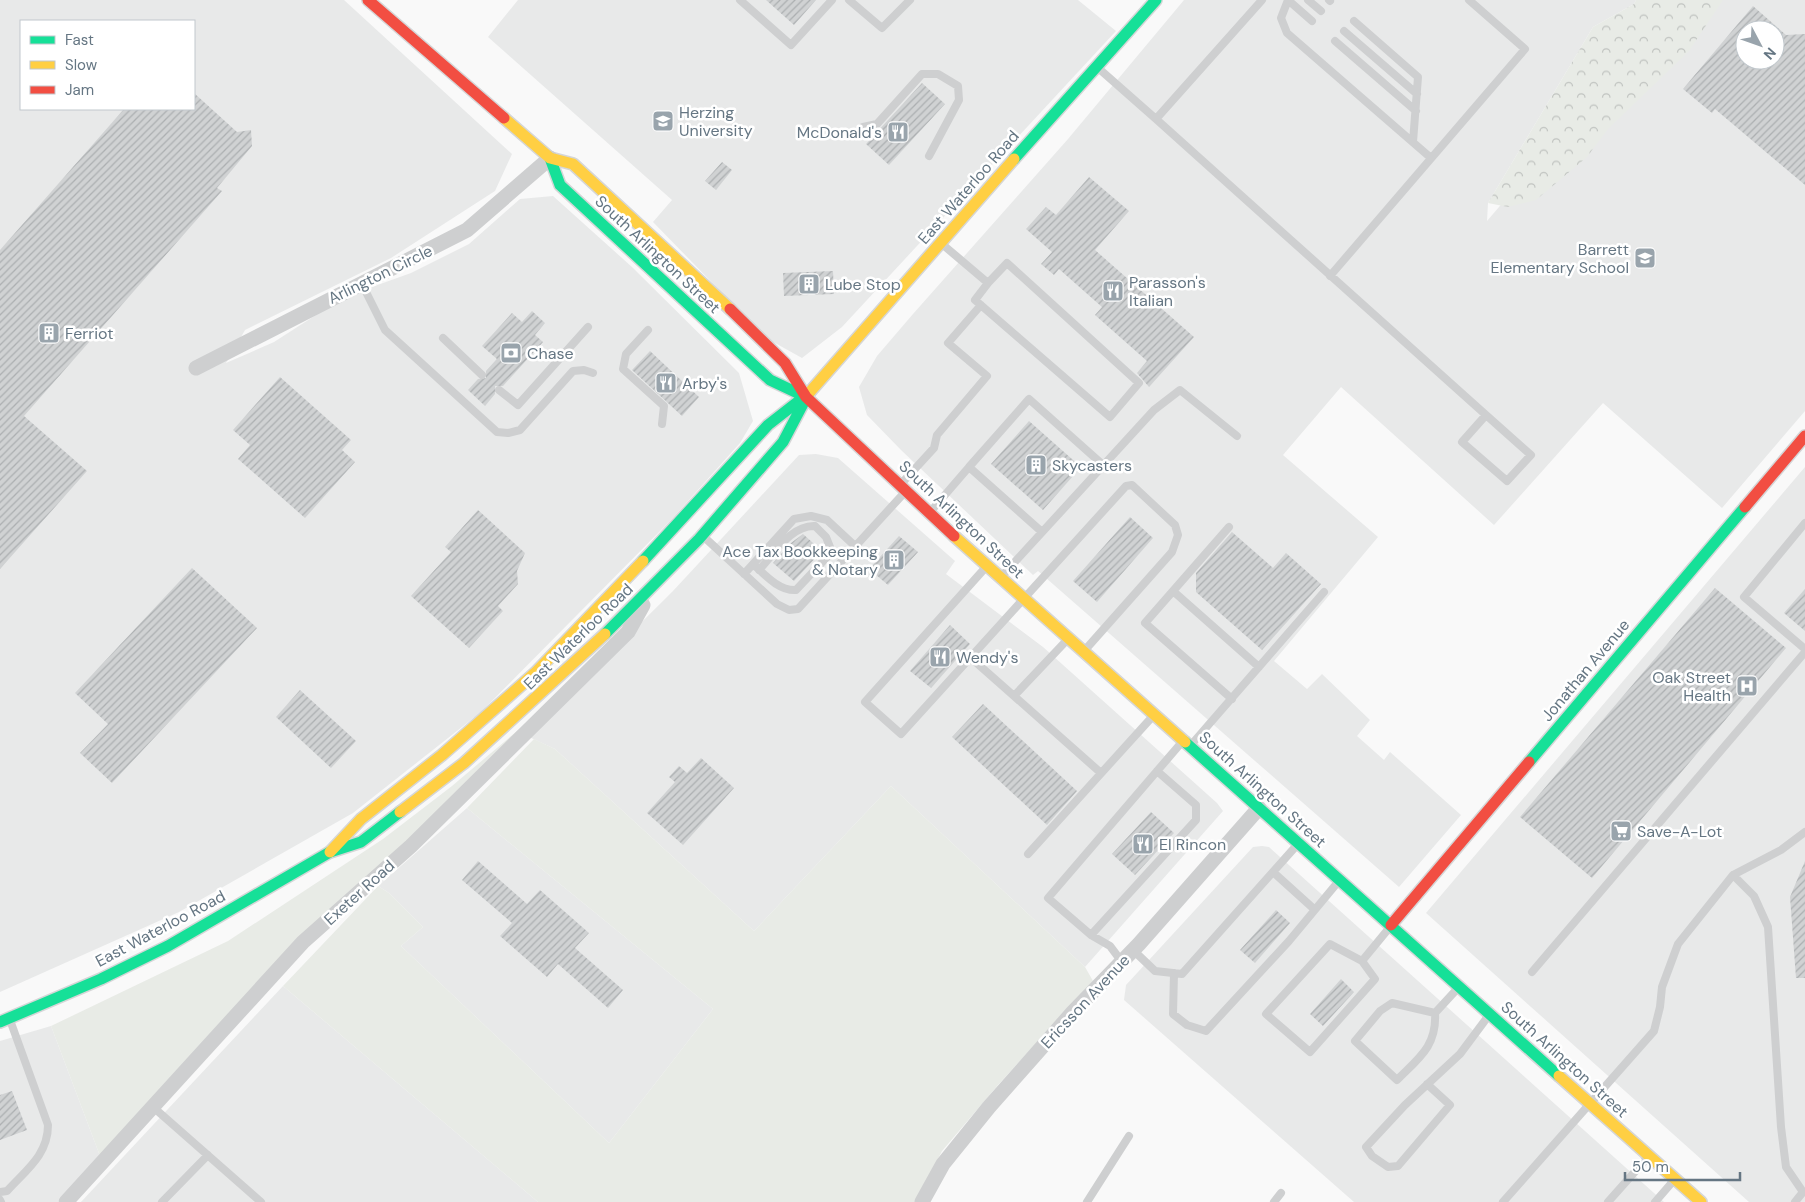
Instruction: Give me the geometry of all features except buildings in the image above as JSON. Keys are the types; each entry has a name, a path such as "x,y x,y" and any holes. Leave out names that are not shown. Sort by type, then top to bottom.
{"main road":[{"name":"South Arlington Street","path":"368,0 550,158 572,164 734,313 785,363 806,397 1000,578 1701,1202"},
{"name":"East Waterloo Road","path":"330,852 361,819 442,755 535,673 666,537 768,425 806,397 1063,103 1156,0"},
{"name":"South Arlington Street","path":"550,158 560,185 770,380 806,397"},
{"name":"East Waterloo Road","path":"5,1020 101,979 168,946 330,852 360,842 464,762 534,701 654,586 702,535 783,442 806,397"},
{"name":"Jonathan Avenue","path":"1391,925 1805,436"}],"street":[{"name":"Arlington Circle","path":"196,368 361,282 431,250 467,230 550,158"},
{"name":"Exeter Road","path":"66,1202 303,942 411,846 628,632 654,586"},
{"name":"Ericsson Avenue","path":"922,1202 944,1164 967,1132 1073,1012 1133,950 1259,808"}],"lane":[{"path":"740,0 791,44 832,0"},
{"path":"850,0 882,28 910,0"},
{"path":"1156,119 1262,0"},
{"path":"1312,21 1288,0 1281,18 1287,33 1431,158"},
{"path":"1308,0 1321,11"},
{"path":"1330,276 1525,49 1469,0"},
{"path":"1354,21 1418,78 1413,142"},
{"path":"1344,31 1417,94"},
{"path":"1335,41 1416,111"},
{"path":"1097,67 1531,455 1507,481 1462,442 1486,415"},
{"path":"863,127 877,124 922,74 938,74 958,86 959,100 929,156"},
{"path":"941,243 988,283"},
{"path":"1006,263 1139,383 1110,417 975,300 988,283 1006,263"},
{"path":"361,282 385,330 498,432 508,433 520,430 573,372 584,370 593,374"},
{"path":"702,535 777,604 789,610 798,609 855,546 903,488 934,448 937,435 987,376 948,343 981,305"},
{"path":"499,390 518,405 588,326"},
{"path":"648,330 626,354 624,368 664,406 662,424"},
{"path":"443,338 482,375"},
{"path":"1000,578 1102,464 1154,410 1180,390 1237,436"},
{"path":"930,512 1029,399 1102,464"},
{"path":"969,467 1042,532"},
{"path":"987,566 865,702 901,734 1025,600 1126,486 1132,485 1175,525 1178,535 1172,552 1084,652"},
{"path":"744,574 794,519 810,516 828,520 855,546"},
{"path":"1532,972 1805,650 1744,597 1805,523"},
{"path":"753,564 776,584 788,590 796,590 827,557 830,547 826,537 815,526 804,526 792,534 760,570"},
{"path":"1229,527 1145,623 1232,699"},
{"path":"1173,591 1260,667"},
{"path":"1122,962 1110,946 1091,935 1048,898 1157,771 1232,699 1324,592"},
{"path":"1014,696 1069,638"},
{"path":"972,658 1101,773"},
{"path":"1028,854 1154,714"},
{"path":"1091,935 1196,820 1196,805 1157,771"},
{"path":"1503,1202 1654,1031 1660,1007 1662,987 1678,944 1733,875 1781,850 1805,832"},
{"path":"1133,950 1155,971 1182,974 1298,843"},
{"path":"1273,872 1314,909"},
{"path":"1733,875 1754,896 1768,927 1781,1127 1786,1167 1804,1191 1795,1202"},
{"path":"1174,973 1173,1014 1186,1025 1206,1031 1289,941 1340,880"},
{"path":"1362,962 1391,925"},
{"path":"1330,944 1362,962 1375,978 1310,1052 1266,1014 1330,944"},
{"path":"1435,1014 1392,1003 1380,1011 1355,1042 1397,1080 1430,1043 1436,1031 1435,1014 1460,986"},
{"path":"1427,1084 1450,1105 1398,1166 1388,1167 1372,1156 1366,1147 1427,1084 1460,1054 1490,1014"},
{"path":"0,1192 7,1191 40,1155 48,1140 48,1125 5,1020"},
{"path":"153,1107 261,1202"},
{"path":"1087,1202 1129,1136"},
{"path":"162,1202 208,1155"},
{"path":"1609,1200 1649,1155"},
{"path":"1655,1202 1675,1178"},
{"path":"1274,1202 1281,1193"}],"shaded area":[{"path":"0,0 344,0 512,154 495,191 391,258 245,330 226,363 274,342 344,297 411,273 469,244 520,199 553,196 632,267 739,373 753,421 740,443 672,519 481,712 353,813 179,912 0,992"},
{"path":"518,0 1078,0 1116,31 842,327 802,358 766,338 653,222 672,200 488,37"},
{"path":"1184,0 1636,0 1634,4 1593,27 1488,203 1487,221 1676,0 1805,0 1805,411 1722,508 1603,403 1494,525 1341,387 1283,455 1378,537 1274,661 1307,689 1322,674 1370,720 1357,736 1384,760 1390,752 1461,815 1399,887 1038,571 1033,575 901,450 867,415 859,387 877,356 1068,139"},
{"path":"816,454 838,458 955,561 946,574 1043,647 1217,803 1223,811 1085,967 891,786 754,931 555,749 527,736 673,591 799,455"},
{"path":"1805,467 1805,1202 1749,1202 1426,913"},
{"path":"467,808 713,1009 609,1143 401,946 423,927 389,893 378,886"},
{"path":"1253,847 1269,847 1664,1202 1354,1202 1124,1000 1126,985"},
{"path":"283,986 538,1202 81,1202"},
{"path":"51,1026 100,1156 58,1202 0,1202 0,1041"}],"green space":[{"path":"1636,0 1723,0 1689,51 1608,129 1587,157 1536,200 1508,207 1488,203 1593,27 1634,4"},
{"path":"530,720 100,1156 51,1026 228,941 383,839 452,786"},
{"path":"534,739 555,749 754,931 891,786 1085,967 1093,981 998,1085 942,1151 915,1202 538,1202 283,986 378,886 389,893 423,927 401,946 609,1143 713,1009 467,808"}],"traffic: fast":[{"path":"1014,159 1156,0"},
{"path":"550,158 560,185 770,380 806,397"},
{"path":"643,561 768,425 809,393"},
{"path":"605,634 699,539 783,442 804,402"},
{"path":"1529,762 1745,507"},
{"path":"1185,742 1559,1076"},
{"path":"0,1022 101,979 168,946 330,852 361,842 400,812"}],"traffic: slow":[{"path":"504,118 550,158 573,164 730,309"},
{"path":"809,393 1014,159"},
{"path":"954,536 1185,742"},
{"path":"330,852 361,819 442,755 535,673 643,561"},
{"path":"400,812 464,763 605,634"},
{"path":"1559,1076 1701,1202"}],"traffic: jam":[{"path":"368,0 504,118"},
{"path":"730,309 785,363 806,397 954,536"},
{"path":"1745,507 1805,436"},
{"path":"1391,925 1529,762"}],"place":[{"name":"Herzing University","path":"663,121"},
{"name":"McDonald's","path":"898,132"},
{"name":"Barrett Elementary School","path":"1645,258"},
{"name":"Lube Stop","path":"809,284"},
{"name":"Parasson's Italian","path":"1113,291"},
{"name":"Ferriot","path":"49,333"},
{"name":"Chase","path":"511,353"},
{"name":"Arby's","path":"666,383"},
{"name":"Skycasters","path":"1036,465"},
{"name":"Ace Tax Bookkeeping & Notary","path":"894,560"},
{"name":"Wendy's","path":"940,657"},
{"name":"Oak Street Health","path":"1747,686"},
{"name":"Save-A-Lot","path":"1621,831"},
{"name":"El Rincon","path":"1143,844"}]}
